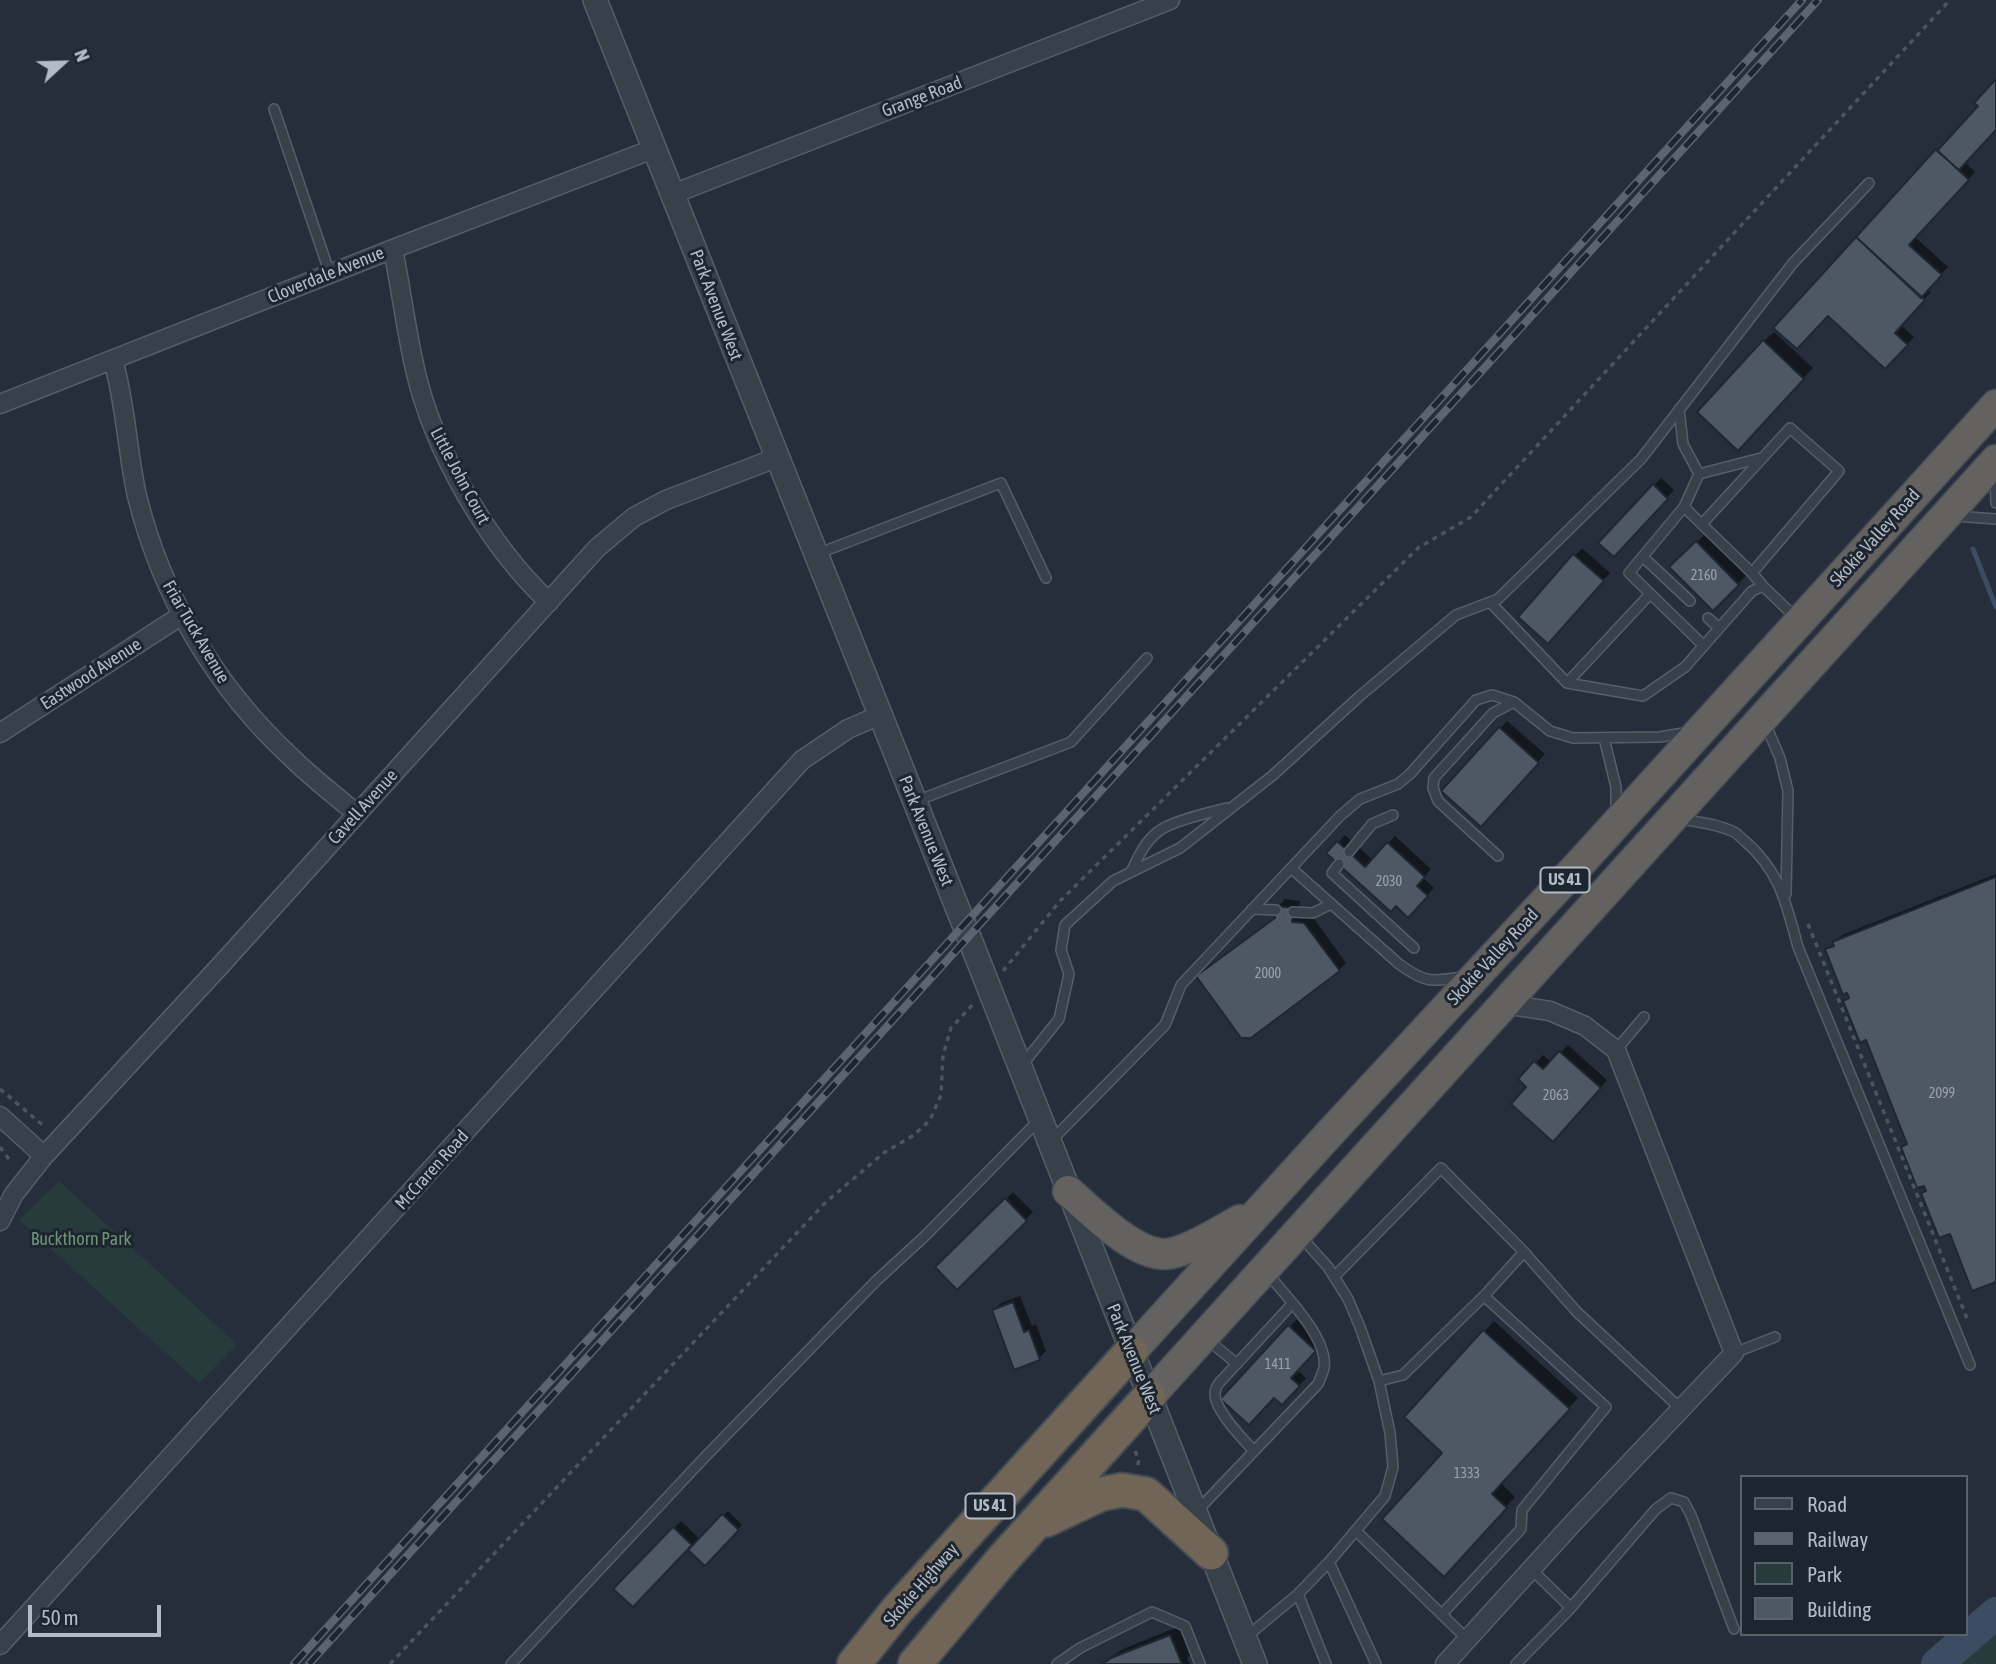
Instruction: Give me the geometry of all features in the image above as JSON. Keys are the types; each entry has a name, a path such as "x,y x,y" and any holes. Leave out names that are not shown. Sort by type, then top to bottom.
{"highway":[{"name":"Skokie Valley Road","path":"1131,1352 1996,405"},
{"name":"US 41","path":"915,1664 1031,1528 1996,461"},
{"path":"1068,1191 1135,1246 1151,1253 1168,1255 1196,1244 1259,1210"},
{"name":"Skokie Highway","path":"854,1664 907,1598 1131,1352"},
{"path":"1031,1528 1101,1494 1122,1490 1146,1494 1211,1553"}],"street":[{"name":"Park Avenue West","path":"595,0 1255,1664"},
{"name":"Grange Road","path":"673,194 1170,0"},
{"name":"Cloverdale Avenue","path":"0,404 653,149"},
{"name":"Little John Court","path":"393,249 415,369 438,440 491,533 535,589 549,602"},
{"name":"Friar Tuck Avenue","path":"113,360 121,388 137,495 163,578 181,615 209,662 246,711 292,758 357,814"},
{"name":"Cavell Avenue","path":"0,1222 14,1194 44,1156 219,967 597,548 634,517 666,500 776,458"},
{"name":"Eastwood Avenue","path":"0,733 181,615"},
{"name":"McCraren Road","path":"0,1645 802,760 848,729 880,715"},
{"path":"1445,1664 1734,1353 1616,1050 1585,1026 1550,1011 1505,1004"},
{"path":"0,1116 44,1156"}],"lane":[{"path":"274,109 330,274"},
{"path":"1020,1068 1059,1019 1069,974 1062,950 1065,925 1113,881 1180,848 1272,776 1361,695 1456,615 1498,599 1641,459 1793,264 1869,183"},
{"path":"1679,409 1683,444 1699,474"},
{"path":"1702,524 1790,428 1839,471 1752,573"},
{"path":"1699,474 1762,458"},
{"path":"1996,461 1996,503"},
{"path":"1699,474 1684,507 1629,573 1703,646"},
{"path":"815,554 1002,483 1046,578"},
{"path":"1684,507 1800,621"},
{"path":"1943,519 1961,516 1996,519"},
{"path":"1643,557 1690,601"},
{"path":"1490,602 1567,683 1643,696 1685,667 1752,591 1763,586"},
{"path":"1567,683 1650,594"},
{"path":"1708,618 1719,628"},
{"path":"914,802 1071,742 1146,657"},
{"path":"1049,1143 1165,1025 1181,985 1340,816 1360,799 1398,784 1410,774 1476,700 1492,695 1514,702 1550,731 1573,738 1660,737 1701,730"},
{"path":"1498,856 1438,801 1433,788 1434,778 1493,713 1514,702"},
{"path":"1763,718 1780,758 1788,791 1786,902"},
{"path":"1604,738 1616,787 1617,823"},
{"path":"1131,872 1141,850 1160,830 1232,807"},
{"path":"1349,852 1372,824 1393,815"},
{"path":"1672,818 1706,822 1734,832 1756,851 1774,872 1786,902 1798,947 1970,1365"},
{"path":"1339,864 1332,873 1414,948"},
{"path":"1291,868 1416,976 1435,982 1477,974"},
{"path":"1293,912 1313,914 1331,904"},
{"path":"1252,909 1276,910"},
{"path":"1616,1050 1643,1017"},
{"path":"511,1664 876,1281 934,1227 1040,1119"},
{"path":"1334,1276 1441,1168 1524,1252 1577,1312 1681,1409"},
{"path":"1245,1638 1298,1594 1356,1531 1385,1496 1393,1467 1390,1433 1379,1381 1348,1299 1334,1276 1297,1233"},
{"path":"1379,1381 1403,1375 1484,1296 1524,1252"},
{"path":"1195,1513 1318,1384 1324,1368 1323,1353 1317,1337 1264,1270"},
{"path":"1442,1614 1521,1529 1522,1510 1606,1407 1484,1296"},
{"path":"1254,1451 1223,1413 1216,1401 1215,1391 1219,1382 1292,1304"},
{"path":"1204,1336 1237,1364"},
{"path":"1734,1353 1774,1337"},
{"path":"1516,1664 1568,1611 1656,1509 1671,1498 1684,1502 1691,1515 1734,1629"},
{"path":"1356,1531 1467,1639"},
{"path":"1329,1562 1376,1664"},
{"path":"1531,1569 1567,1605 1568,1611"},
{"path":"1298,1594 1326,1664"},
{"path":"1057,1664 1080,1648 1152,1612 1185,1626 1200,1664"}],"path":[{"path":"1808,924 1969,1322"},
{"path":"0,1089 45,1127"},
{"path":"0,1147 12,1163"},
{"path":"1134,1450 1139,1460 1137,1469"}],"green space":[{"name":"Buckthorn Park","path":"59,1181 237,1344 199,1383 19,1220"},
{"path":"1996,1634 1996,1664 1960,1664"}],"building":[{"path":"1996,79 1996,130 1959,170 1937,151 1978,106 1974,103"},
{"path":"1936,149 1969,180 1909,245 1942,275 1921,298 1856,237"},
{"path":"1856,237 1925,300 1895,333 1908,345 1885,369 1828,316 1797,349 1773,328"},
{"path":"1763,340 1804,379 1738,451 1697,412"},
{"path":"1653,484 1668,499 1614,557 1598,543"},
{"path":"1696,541 1739,585 1713,611 1669,567"},
{"path":"1573,554 1604,581 1548,644 1518,617"},
{"path":"1499,727 1539,763 1481,827 1441,791"},
{"path":"1337,841 1365,867 1387,842 1425,877 1417,886 1428,896 1408,918 1396,906 1391,912 1326,853"},
{"path":"1996,877 1996,1282 1972,1291 1950,1234 1939,1238 1921,1193 1926,1191 1924,1186 1917,1188 1901,1147 1907,1144 1866,1040 1860,1043 1843,1001 1849,998 1847,993 1843,995 1825,949 1834,946 1832,942"},
{"path":"1276,906 1294,908 1292,922 1304,923 1340,971 1251,1038 1241,1038 1196,976 1275,918"},
{"path":"1559,1051 1601,1088 1553,1142 1511,1104 1526,1087 1518,1079 1534,1061 1543,1069"},
{"path":"1005,1198 1027,1221 957,1290 935,1267"},
{"path":"1013,1302 1024,1332 1029,1330 1040,1360 1014,1370 992,1310"},
{"path":"1288,1325 1316,1351 1291,1378 1300,1386 1282,1405 1274,1398 1249,1425 1220,1399"},
{"path":"1483,1330 1570,1409 1492,1494 1507,1508 1444,1577 1382,1519 1442,1453 1404,1417"},
{"path":"722,1514 739,1530 705,1566 688,1550"},
{"path":"673,1527 692,1545 633,1607 613,1589"},
{"path":"1170,1635 1182,1664 1103,1664 1111,1658"}],"waterway":[{"path":"1973,549 1996,607"},
{"path":"1937,1664 1996,1613"}],"railway":[{"path":"294,1664 1802,0"},
{"path":"309,1664 1818,0"}]}
